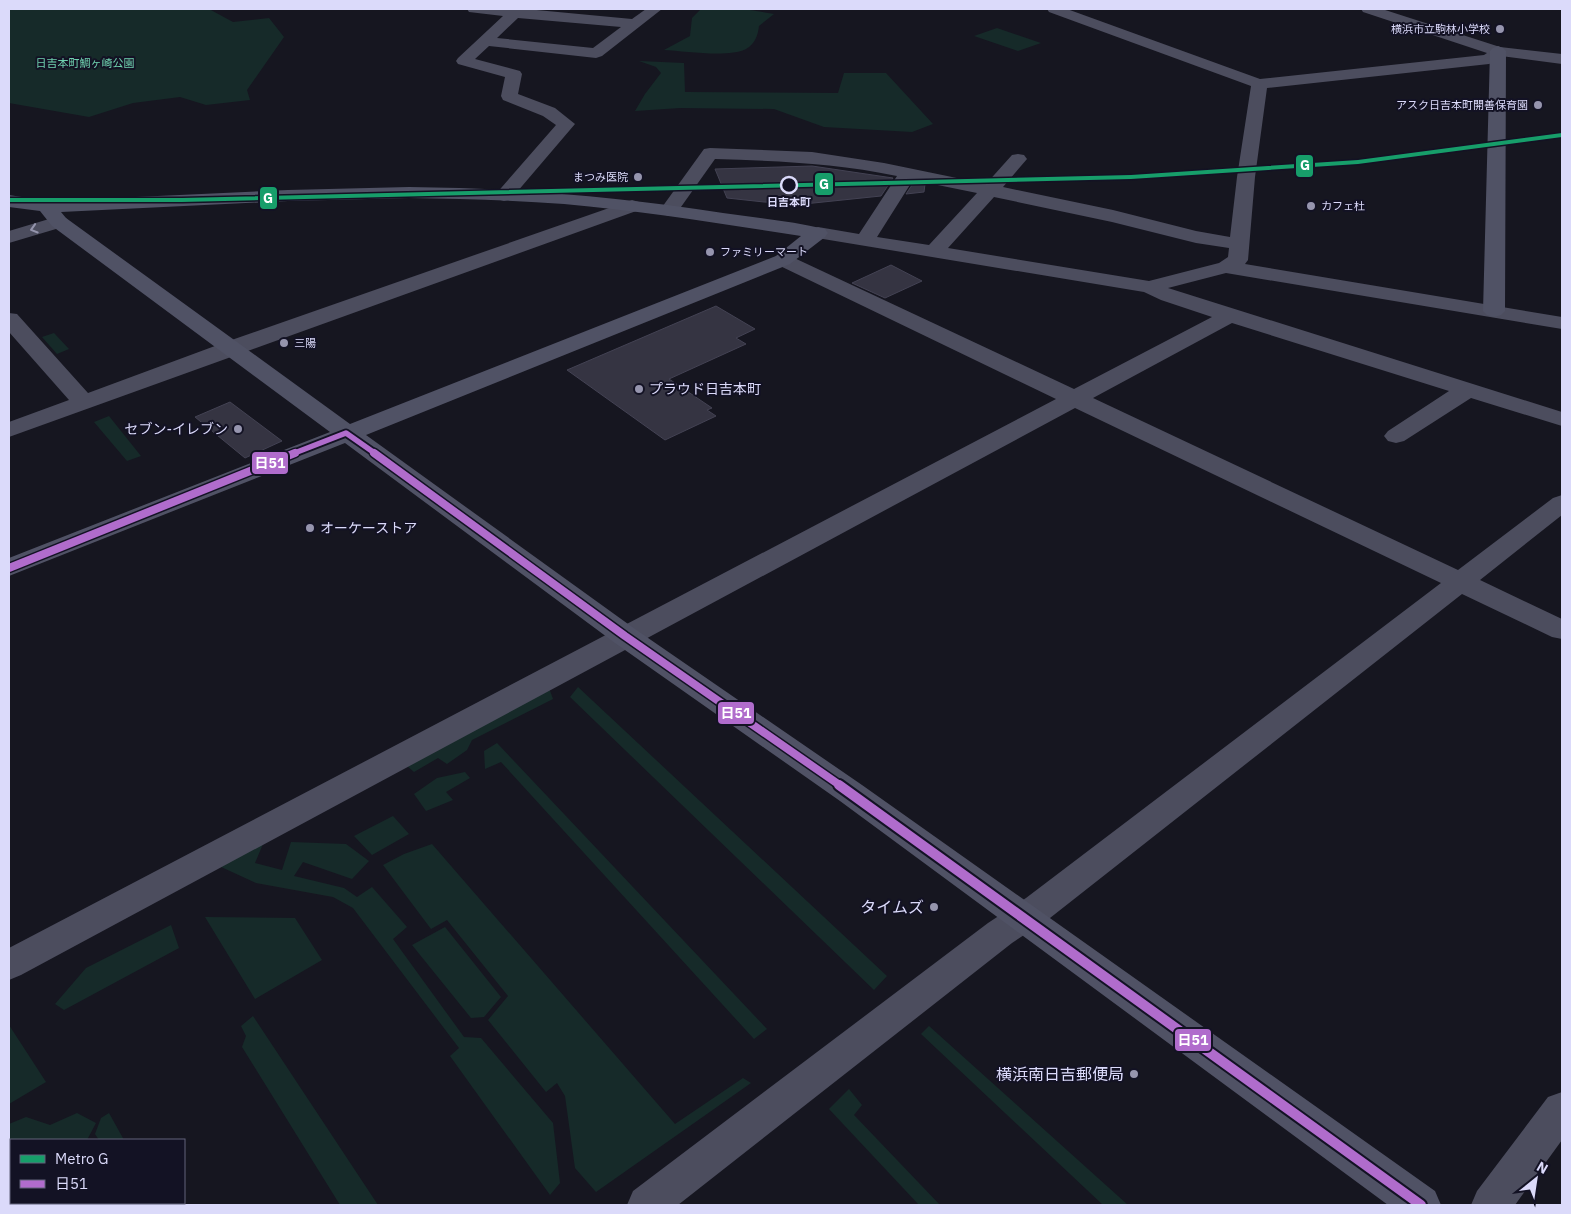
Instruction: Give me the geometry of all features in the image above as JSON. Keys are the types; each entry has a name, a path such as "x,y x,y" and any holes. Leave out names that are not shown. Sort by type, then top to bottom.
{"street":[{"path":"474,9 517,10 635,24"},
{"path":"485,41 596,53 655,9"},
{"path":"1054,9 1259,84 1489,59 1498,51"},
{"path":"1368,9 1498,51 1562,59"},
{"path":"504,195 566,124 549,112 509,96 514,74 464,61 517,10"},
{"path":"1494,311 1498,51"},
{"path":"1149,287 1226,267 1238,260 1246,177 1259,84"},
{"path":"669,210 710,153 812,157 908,173 1239,244"},
{"path":"934,252 1018,159"},
{"path":"864,241 908,173"},
{"path":"9,237 53,215 351,194 504,195 669,210 1149,287 1168,296 1562,419"},
{"path":"9,201 37,204 53,215 346,433 626,636 851,793 1421,1205"},
{"path":"9,430 231,348 632,206"},
{"path":"9,568 783,260 818,233"},
{"path":"783,260 1562,630"},
{"path":"1226,267 1562,323"},
{"path":"9,964 1231,315"},
{"path":"9,319 84,403"},
{"path":"1396,436 1467,390"},
{"path":"647,1205 1000,933 1024,918 1562,503"},
{"path":"1491,1205 1562,1109"}],"green space":[{"name":"日吉本町鯛ヶ崎公園","path":"9,9 209,9 233,22 269,18 284,37 247,90 250,100 206,105 180,97 133,103 89,117 9,103"},
{"path":"701,9 744,9 774,14 759,26 757,36 752,45 738,52 718,54 664,50 690,36 692,18"},
{"path":"997,28 1041,43 1018,51 974,36"},
{"path":"639,61 684,63 685,92 838,93 844,73 886,73 933,124 912,132 824,127 774,109 680,108 635,111 661,73 656,67"},
{"path":"54,333 69,349 57,354 42,337"},
{"path":"109,416 141,456 127,461 94,422"},
{"path":"578,687 887,976 874,990 570,697"},
{"path":"549,688 553,699 472,740 467,750 447,764 438,758 414,772 406,765"},
{"path":"497,743 767,1029 754,1039 501,762 485,769 484,751"},
{"path":"465,772 470,778 446,792 453,800 426,811 414,794 437,778"},
{"path":"393,816 409,834 372,855 354,836"},
{"path":"291,842 346,844 369,861 352,879 303,862 294,876 344,888 357,897 372,887 407,927 393,939 464,1037 481,1038 553,1123 560,1183 550,1195 450,1056 459,1048 353,908 333,897 256,883 219,866 263,844 255,863 282,870"},
{"path":"432,844 675,1124 743,1078 751,1083 596,1192 575,1168 565,1096 557,1083 546,1092 488,1020 508,996 447,920 431,929 383,865 404,854"},
{"path":"205,917 295,918 322,960 255,999"},
{"path":"171,925 179,948 64,1010 55,1004 86,968"},
{"path":"445,927 501,997 484,1017 471,1018 412,945"},
{"path":"253,1016 378,1205 340,1205 242,1047 246,1036 241,1026"},
{"path":"9,1025 46,1082 9,1104"},
{"path":"929,1026 1128,1205 1103,1205 921,1034"},
{"path":"849,1089 862,1105 854,1115 940,1205 919,1205 829,1109"},
{"path":"77,1113 96,1123 88,1139 10,1139 10,1174 9,1124 26,1117 50,1125"},
{"path":"109,1113 123,1139 98,1139 95,1134 101,1118"}],"building":[{"path":"812,166 893,178 881,196 804,204 764,202 727,198 715,169"},
{"path":"914,182 925,184 924,192 906,194"},
{"path":"891,265 922,281 885,298 852,283"},
{"name":"プラウド日吉本町","path":"716,306 755,329 736,338 746,344 669,379 712,408 707,410 716,416 665,440 567,370"},
{"name":"セブン-イレブン","path":"230,402 282,441 245,458 195,417"}],"metro line":[{"name":"G","path":"9,200 182,200 1131,177 1358,162 1562,135"}],"transit line":[{"name":"日51","path":"9,568 346,433 625,636 851,793 1421,1205"}],"place":[{"name":"横浜市立駒林小学校","path":"1500,29"},
{"name":"アスク日吉本町開善保育園","path":"1538,105"},
{"name":"まつみ医院","path":"638,177"},
{"name":"日吉本町","path":"789,185"},
{"name":"カフェ杜","path":"1311,206"},
{"name":"ファミリーマート","path":"710,252"},
{"name":"三陽","path":"284,343"},
{"name":"プラウド日吉本町","path":"639,389"},
{"name":"セブン-イレブン","path":"238,429"},
{"name":"オーケーストア","path":"310,528"},
{"name":"タイムズ","path":"934,907"},
{"name":"横浜南日吉郵便局","path":"1134,1074"}]}
